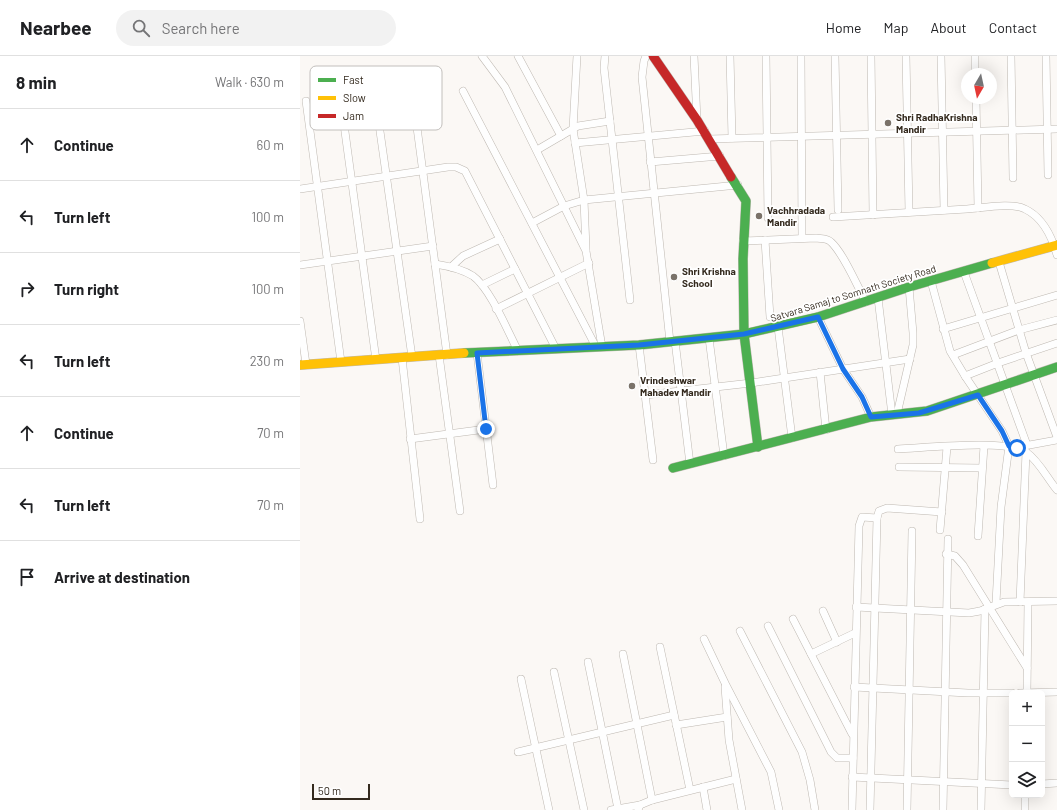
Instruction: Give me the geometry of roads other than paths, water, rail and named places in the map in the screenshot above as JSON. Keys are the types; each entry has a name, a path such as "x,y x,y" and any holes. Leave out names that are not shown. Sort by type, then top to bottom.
{"street":[{"path":"482,56 505,87 586,251"},
{"path":"518,56 561,136"},
{"path":"577,56 573,129 584,200 586,251 589,263 599,347"},
{"path":"605,56 604,68 630,300"},
{"path":"646,56 642,77 650,162 672,342 681,391 690,464"},
{"path":"653,56 707,135 738,185 746,201 743,242 744,334 758,447"},
{"path":"694,56 697,120"},
{"path":"730,56 732,138"},
{"path":"766,56 768,218"},
{"path":"801,56 802,238"},
{"path":"835,56 838,210"},
{"path":"871,56 873,215"},
{"path":"906,56 909,212"},
{"path":"941,56 944,210"},
{"path":"975,56 975,68"},
{"path":"1011,56 1013,178"},
{"path":"1046,56 1048,174"},
{"path":"463,91 560,278 599,347"},
{"path":"306,101 340,362"},
{"path":"976,104 978,208"},
{"path":"537,150 573,129 587,124 610,121"},
{"path":"575,143 648,136 707,135 732,138 1057,129"},
{"path":"345,130 376,360"},
{"path":"380,130 412,357"},
{"path":"418,130 433,246 450,434 460,511"},
{"path":"650,162 720,156"},
{"path":"300,189 423,170 448,167 461,168 465,171 556,349"},
{"path":"532,223 564,206 584,200 738,185"},
{"path":"833,218 1014,206 1024,208 1033,213 1042,224 1056,248"},
{"path":"743,242 802,238 827,239 831,242 866,302"},
{"path":"451,267 463,256 500,239"},
{"path":"765,240 770,317"},
{"path":"300,265 433,246"},
{"name":"Satvara Samaj to Somnath Society Road","path":"303,365 443,355 639,345 744,334 818,317 909,287 1056,248"},
{"path":"999,262 1026,353 1057,437"},
{"path":"496,309 589,263"},
{"path":"435,264 451,267 474,277 482,285 518,351"},
{"path":"482,285 515,269"},
{"path":"964,272 1006,384 1027,448 1033,459 1057,490"},
{"path":"931,281 943,329 953,355 965,376 1002,431 1009,446 1002,507 996,603"},
{"path":"895,414 910,359 913,333 909,287"},
{"path":"943,329 1057,295"},
{"path":"878,298 886,362 895,414"},
{"path":"818,317 843,369 862,397 871,417"},
{"path":"953,355 1019,330 1057,320"},
{"path":"300,321 303,365"},
{"path":"778,327 792,438"},
{"path":"709,338 724,456"},
{"path":"965,376 1057,343"},
{"path":"639,345 653,460"},
{"path":"477,353 493,485"},
{"path":"402,358 420,519"},
{"path":"645,395 715,388 910,359"},
{"path":"673,468 826,430 871,417 928,411 1057,367"},
{"path":"820,372 826,430"},
{"path":"410,438 486,429"},
{"path":"898,449 984,446 1027,448 1057,440"},
{"path":"978,536 984,446"},
{"path":"940,530 947,447"},
{"path":"1020,602 1027,448"},
{"path":"900,467 982,468"},
{"path":"870,810 877,518 879,511 887,508 942,512"},
{"path":"852,810 855,633 860,521 862,517 877,518"},
{"path":"907,810 912,531"},
{"path":"943,810 946,692 946,554 948,539"},
{"path":"946,554 955,556 963,565 986,608 1027,668"},
{"path":"856,607 946,612 975,612 996,603 1057,601"},
{"path":"1027,690 1028,602"},
{"path":"981,810 986,608"},
{"path":"822,611 837,642"},
{"path":"793,619 853,736"},
{"path":"768,626 830,752 837,758 852,758"},
{"path":"740,631 802,752 810,780 814,810"},
{"path":"811,654 855,633"},
{"path":"704,639 724,683 770,772 779,810"},
{"path":"660,647 690,790"},
{"path":"623,654 652,800"},
{"path":"588,662 602,733 614,809 639,807 652,800 736,779"},
{"path":"554,672 584,810"},
{"path":"521,679 549,810"},
{"path":"724,683 729,740 742,810"},
{"path":"854,687 983,694 1009,693"},
{"path":"1045,692 1057,692"},
{"path":"518,752 674,715"},
{"path":"676,725 727,717"},
{"path":"852,778 1009,785"},
{"path":"1045,784 1057,783"},
{"path":"703,787 707,810"},
{"path":"1025,798 1025,810"}],"place":[{"name":"Shri RadhaKrishna Mandir","path":"888,123"},
{"name":"Vachhradada Mandir","path":"759,216"},
{"name":"Shri Krishna School","path":"674,277"},
{"name":"Vrindeshwar Mahadev Mandir","path":"632,386"}]}
